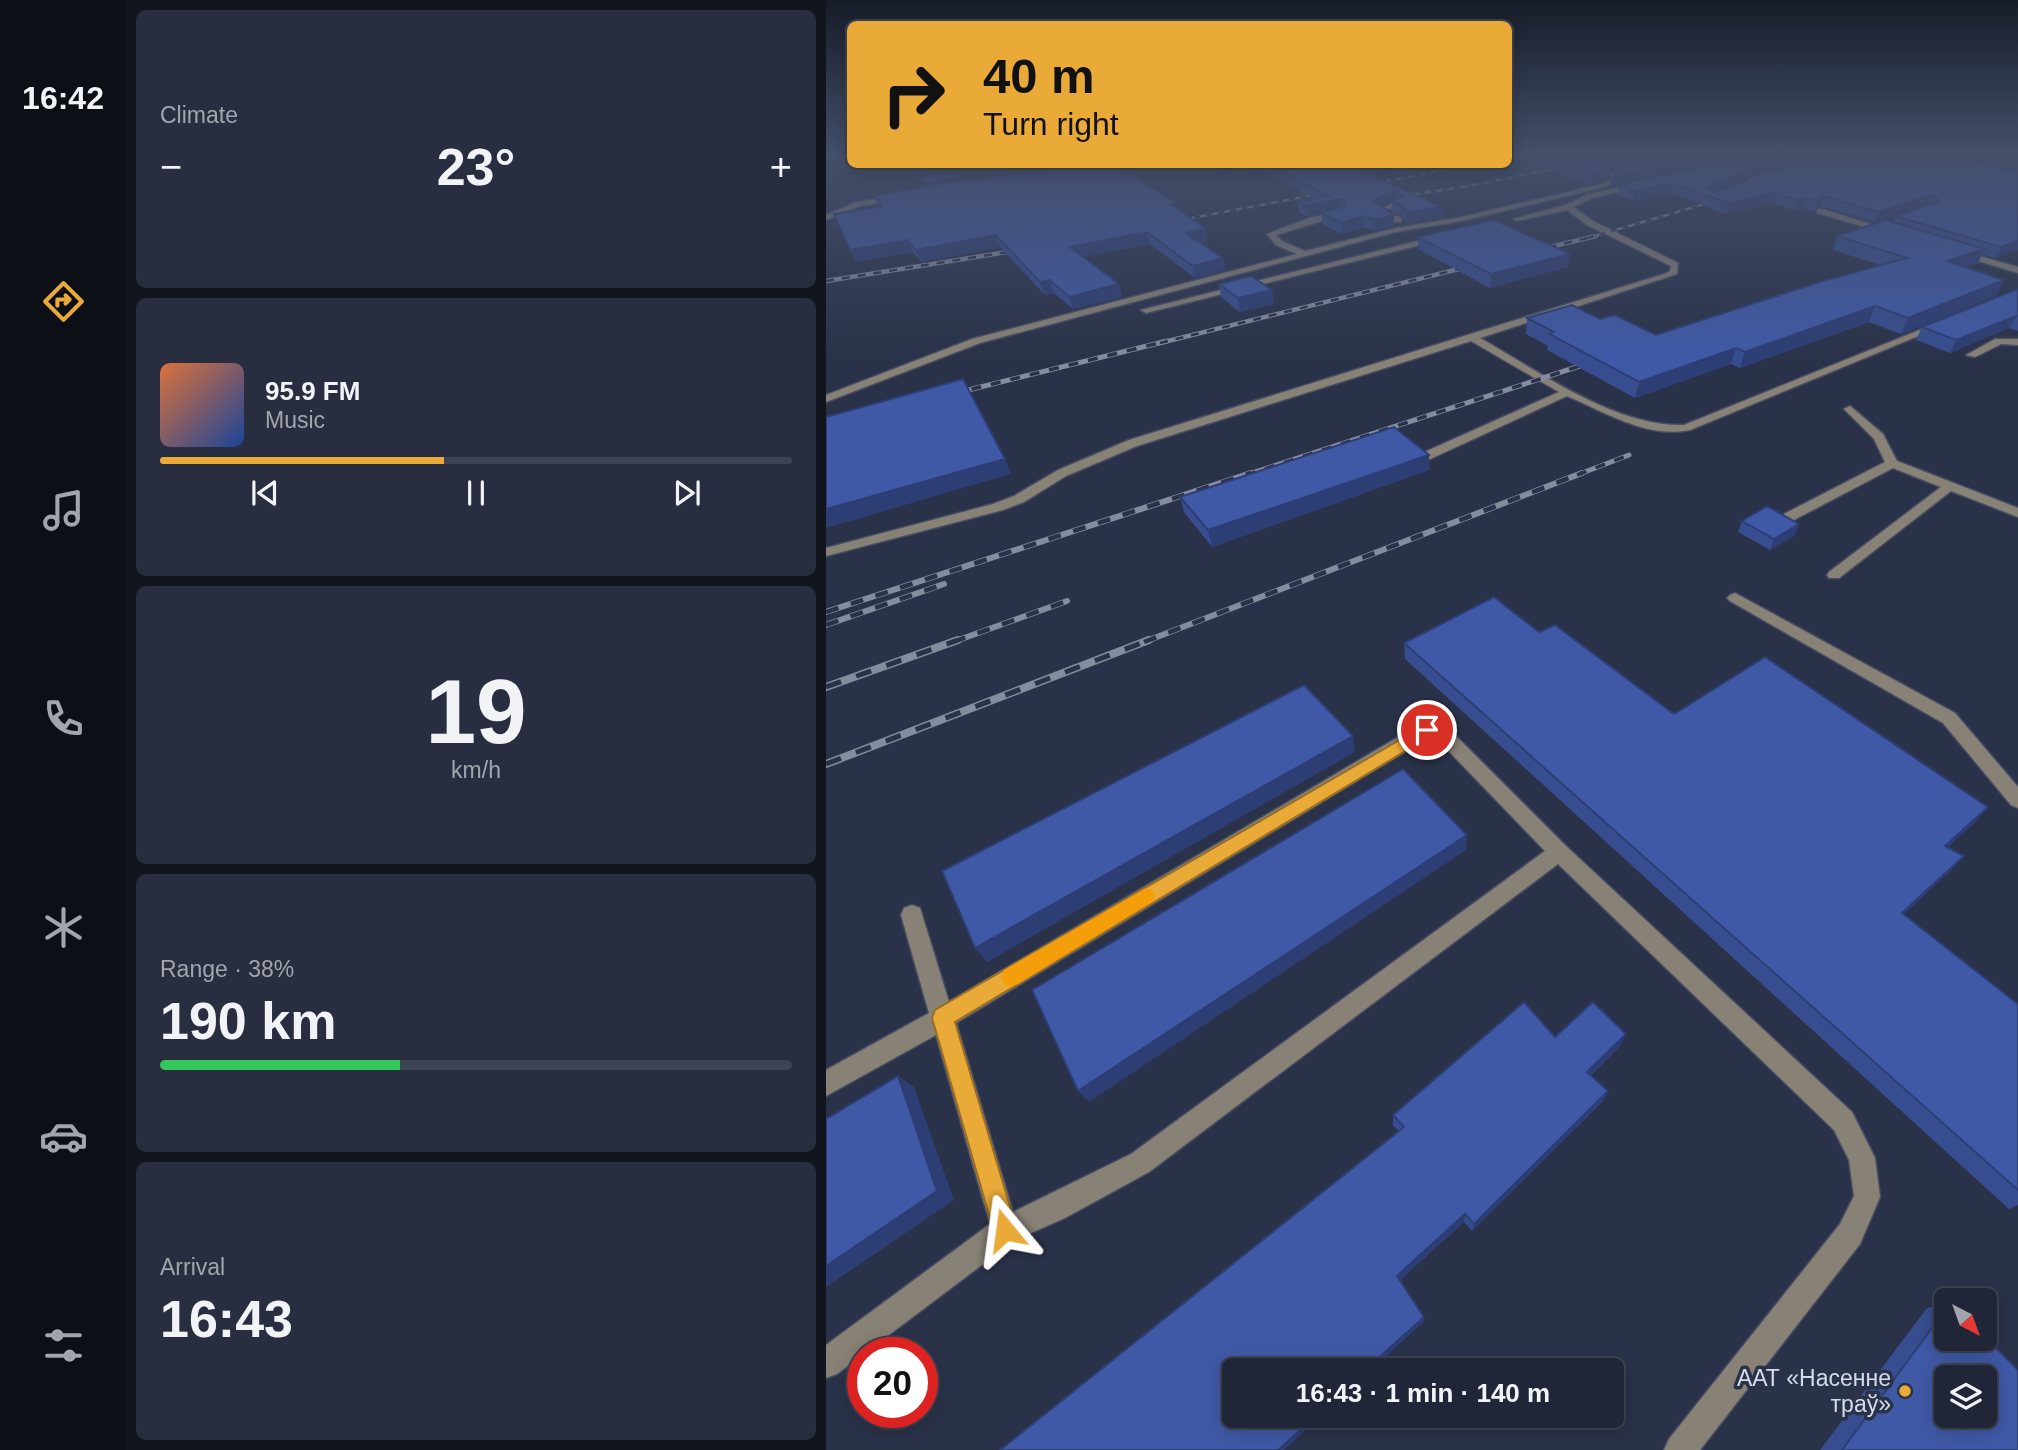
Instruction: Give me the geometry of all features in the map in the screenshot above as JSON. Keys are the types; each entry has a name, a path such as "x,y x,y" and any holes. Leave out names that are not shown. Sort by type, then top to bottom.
{"lane":[{"path":"1304,254 1279,243 1271,234 1314,222"},
{"path":"1399,222 1404,228"},
{"path":"826,399 976,341 1404,228 1445,222"},
{"path":"826,552 998,507 1019,499 1062,472 1133,443 1674,272 1675,265 1588,222"},
{"path":"1857,222 1901,235"},
{"path":"1875,227 1891,222"},
{"path":"1146,310 1453,234"},
{"path":"1953,250 2018,270"},
{"path":"1472,337 1567,392 1671,430 1685,428 1957,318"},
{"path":"1971,355 1999,341 2018,342"},
{"path":"1424,457 1567,392"},
{"path":"1850,409 1879,437 1892,463 2018,513"},
{"path":"1785,519 1892,463"},
{"path":"1834,575 1950,486"},
{"path":"1735,598 1949,718 2018,800"},
{"path":"826,1084 943,1018 1427,730 1441,732 1559,852 1843,1121 1862,1158 1867,1197 1850,1234 1680,1450"},
{"path":"826,1363 1005,1230 1055,1208 1140,1163 1559,852"},
{"path":"912,915 1005,1230"}],"building":[{"path":"837,222 1196,222 1206,229 1186,233 1223,258 1193,266 1147,232 1070,247 1119,284 1069,297 1050,280 1040,282 996,235 916,250 908,240 850,250"},
{"path":"1487,222 1498,222 1570,254 1491,274 1418,237"},
{"path":"1881,222 1892,222 1984,249 1947,261 2004,280 1908,318 1875,306 1745,352 1736,348 1639,382 1549,334 1554,332 1527,318 1572,305 1600,319 1615,315 1656,335 1823,281 1907,258 1837,236"},
{"path":"1914,222 2018,222 2018,241 2001,247"},
{"path":"1251,276 1272,290 1238,298 1219,284"},
{"path":"2018,289 2018,316 1956,340 1922,327"},
{"path":"963,379 1005,459 826,509 826,417"},
{"path":"1394,427 1429,455 1208,530 1180,497"},
{"path":"1767,506 1799,524 1774,539 1742,521"},
{"path":"1494,597 1539,632 1555,625 1674,714 1765,657 1988,807 1945,846 1964,856 1902,913 2018,1004 2018,1190 1404,643"},
{"path":"1304,685 1353,736 975,948 942,871"},
{"path":"1403,769 1467,835 1078,1091 1032,990"},
{"path":"1524,1002 1555,1037 1593,1002 1626,1034 1587,1072 1608,1091 1474,1224 1465,1214 1397,1276 1424,1317 1378,1358 1222,1358 1222,1428 1303,1428 1278,1450 1000,1450 1404,1127 1393,1115"},
{"path":"898,1076 937,1191 826,1266 826,1119"},
{"name":"ААТ «Насенне траў»","path":"1934,1325 1934,1351 1997,1349 2018,1370 2018,1450 1842,1450"}],"railway":[{"path":"1590,237 1644,222"},
{"path":"1590,237 1596,236"},
{"path":"1533,251 1590,237"},
{"path":"826,281 1026,249"},
{"path":"1160,343 1475,265"},
{"path":"952,394 1167,341"},
{"path":"1246,475 1595,361"},
{"path":"1577,475 1629,455"},
{"path":"826,612 1251,473"},
{"path":"1144,642 1582,473"},
{"path":"826,625 944,584"},
{"path":"953,642 1067,601"},
{"path":"826,687 958,640"},
{"path":"826,764 1149,640"}],"slow traffic":[{"path":"1011,977 1146,896"}],"place":[{"name":"ААТ «Насенне траў»","path":"1905,1391"}],"route":[{"path":"1005,1230 943,1018 1427,730"}]}
